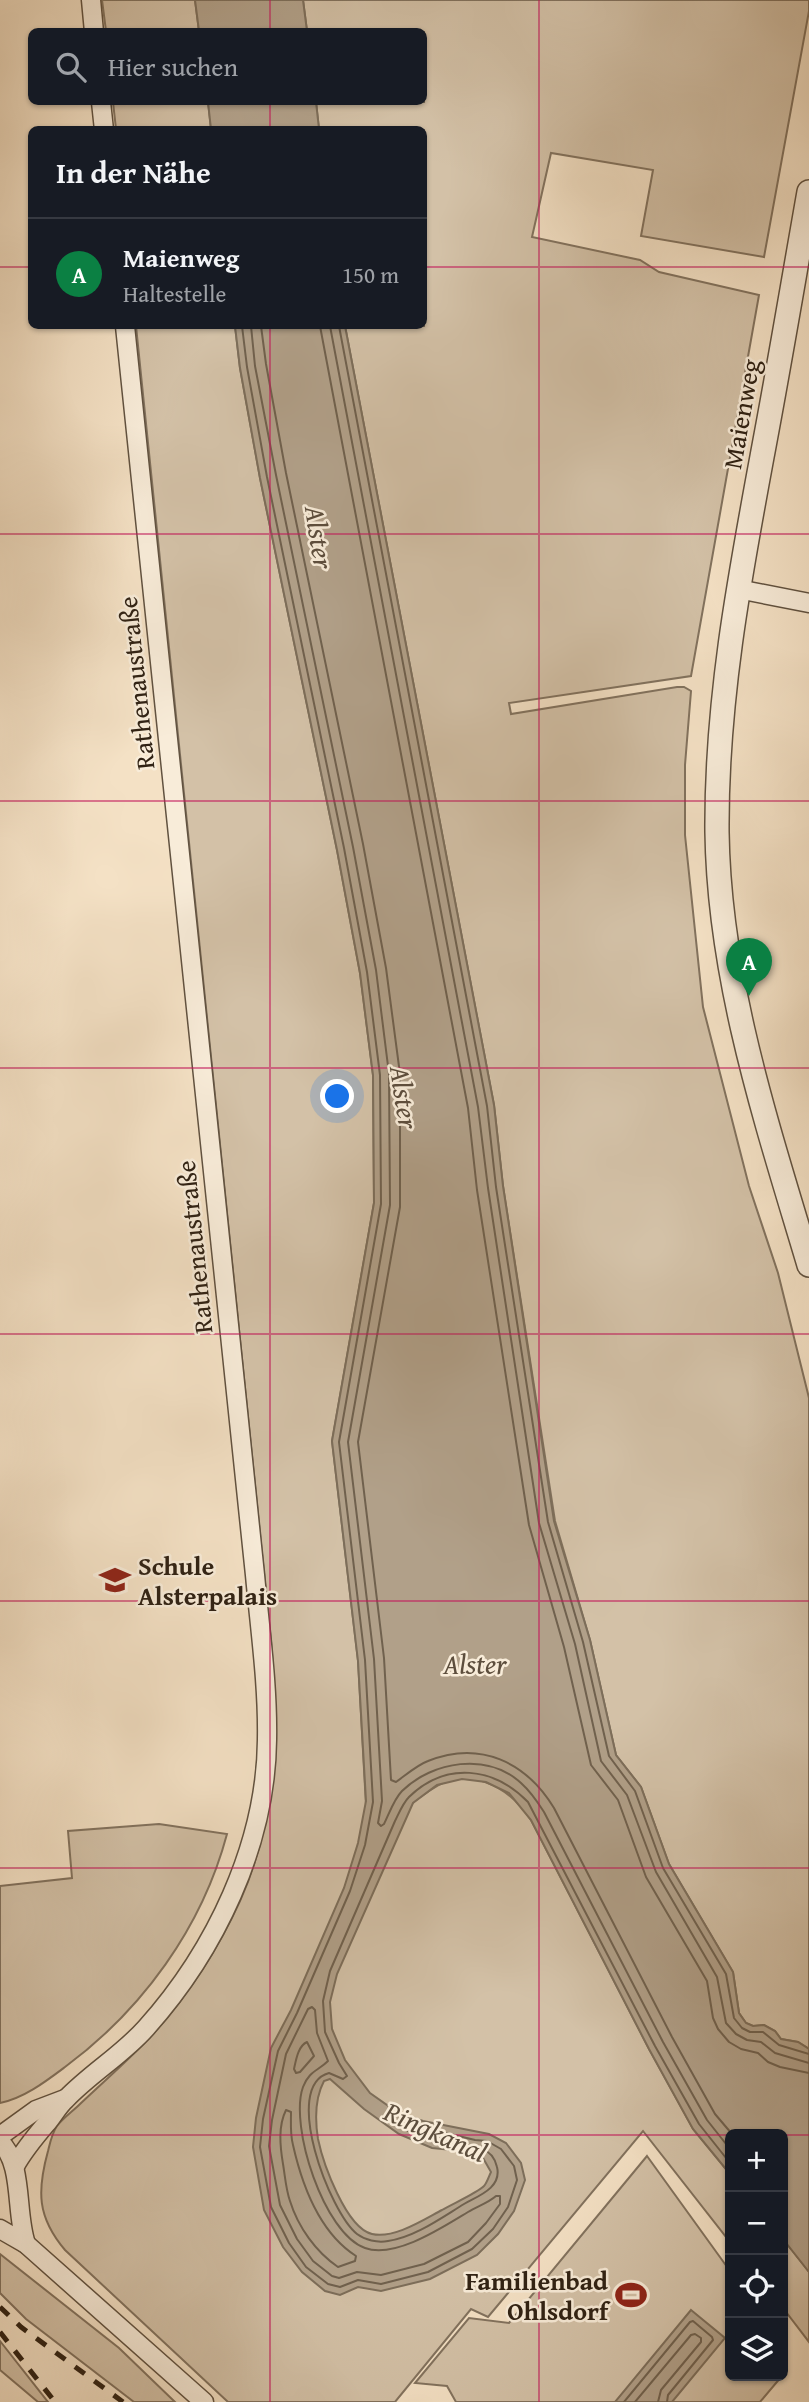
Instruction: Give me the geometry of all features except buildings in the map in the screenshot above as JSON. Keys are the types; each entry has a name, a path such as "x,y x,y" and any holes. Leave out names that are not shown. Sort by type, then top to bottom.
{"street":[{"path":"91,0 94,28"},
{"path":"101,105 104,126"},
{"name":"Maienweg","path":"809,192 801,284 738,589 724,676 717,834 722,900 736,998 747,1050 766,1126 809,1265"},
{"name":"Rathenaustraße","path":"0,2197 15,2175 24,2150 65,2099 145,2029 179,1986 211,1938 231,1897 256,1822 267,1742 255,1575 125,329"},
{"path":"738,589 809,603"},
{"name":"Rathenaustraße","path":"0,2136 36,2110 65,2099"},
{"path":"0,2142 10,2153 20,2226 26,2244"},
{"path":"0,2229 26,2244 204,2402"}],"shaded area":[{"path":"102,0 195,0 199,28 106,28"},
{"path":"303,0 809,0 764,257 641,236 653,170 551,153 532,237 640,260 659,272 759,295 691,676 509,703 511,714 677,687 691,691 685,765 685,835 703,1007 749,1186 778,1273 809,1398 809,2049 798,2042 781,2039 775,2031 764,2025 753,2026 746,2023 739,2013 733,1972 669,1864 641,1787 616,1755 590,1640 555,1521 503,1186 494,1105 346,329 427,329 427,126 319,126 316,105 427,105 427,28 307,28"},
{"path":"113,105 208,105 211,126 116,126"},
{"path":"136,329 235,329 260,478 360,973 373,1075 374,1203 332,1441 358,1661 367,1823 402,1824 416,1800 443,1783 458,1779 486,1782 511,1797 531,1820 693,2129 725,2168 725,2236 643,2131 488,2317 471,2309 395,2402 228,2402 65,2250 44,2215 41,2191 44,2165 57,2126 166,2019 201,1971 240,1901 262,1838 268,1806 274,1740 273,1674"},
{"path":"159,1824 227,1834 216,1869 185,1934 144,1993 93,2044 34,2089 0,2103 0,1886 72,1878 68,1831"},
{"name":"Familienbad Ohlsdorf","path":"647,2156 725,2264 725,2381 778,2381 760,2402 456,2402 447,2386 415,2383 469,2318 509,2323"},
{"path":"788,2245 809,2272 809,2342 788,2315"},
{"path":"0,2254 119,2348 175,2402 134,2402 26,2319 0,2293"},
{"path":"0,2341 48,2402 38,2402 0,2370"}],"water":[{"path":"195,0 303,0 307,28 199,28"},
{"path":"208,105 316,105 319,126 211,126"},
{"name":"Alster","path":"235,329 346,329 494,1105 503,1186 554,1521 590,1640 616,1755 641,1787 669,1864 733,1972 739,2013 746,2023 753,2026 764,2025 775,2031 781,2039 798,2042 809,2049 809,2272 788,2245 788,2129 725,2129 725,2168 693,2129 531,1820 509,1793 486,1782 462,1779 437,1785 413,1803 337,1974 330,2002 332,2029 345,2060 370,2093 397,2112 423,2121 489,2134 506,2143 521,2163 525,2180 514,2211 498,2234 477,2255 430,2279 381,2291 358,2287 340,2295 325,2291 302,2272 283,2247 264,2210 253,2147 256,2118 271,2048 291,2010 344,1888 358,1843 366,1801 358,1661 332,1441 374,1203 373,1075 360,973 260,478","holes":["330,2079 364,2109 399,2134 432,2148 473,2152 483,2158 491,2172 486,2183 481,2189 399,2231 381,2235 362,2229 353,2220 337,2193 321,2150 316,2109 324,2081"]},
{"path":"691,2310 725,2338 672,2402 615,2402"}],"railway":[{"path":"0,2307 21,2327 123,2402"},
{"path":"0,2332 55,2402"}],"place":[{"name":"Maienweg","path":"749,996"},
{"name":"Schule Alsterpalais","path":"115,1580"},
{"name":"Familienbad Ohlsdorf","path":"631,2295"}],"water label":[{"name":"Ringkanal","path":"436,2131"}]}
